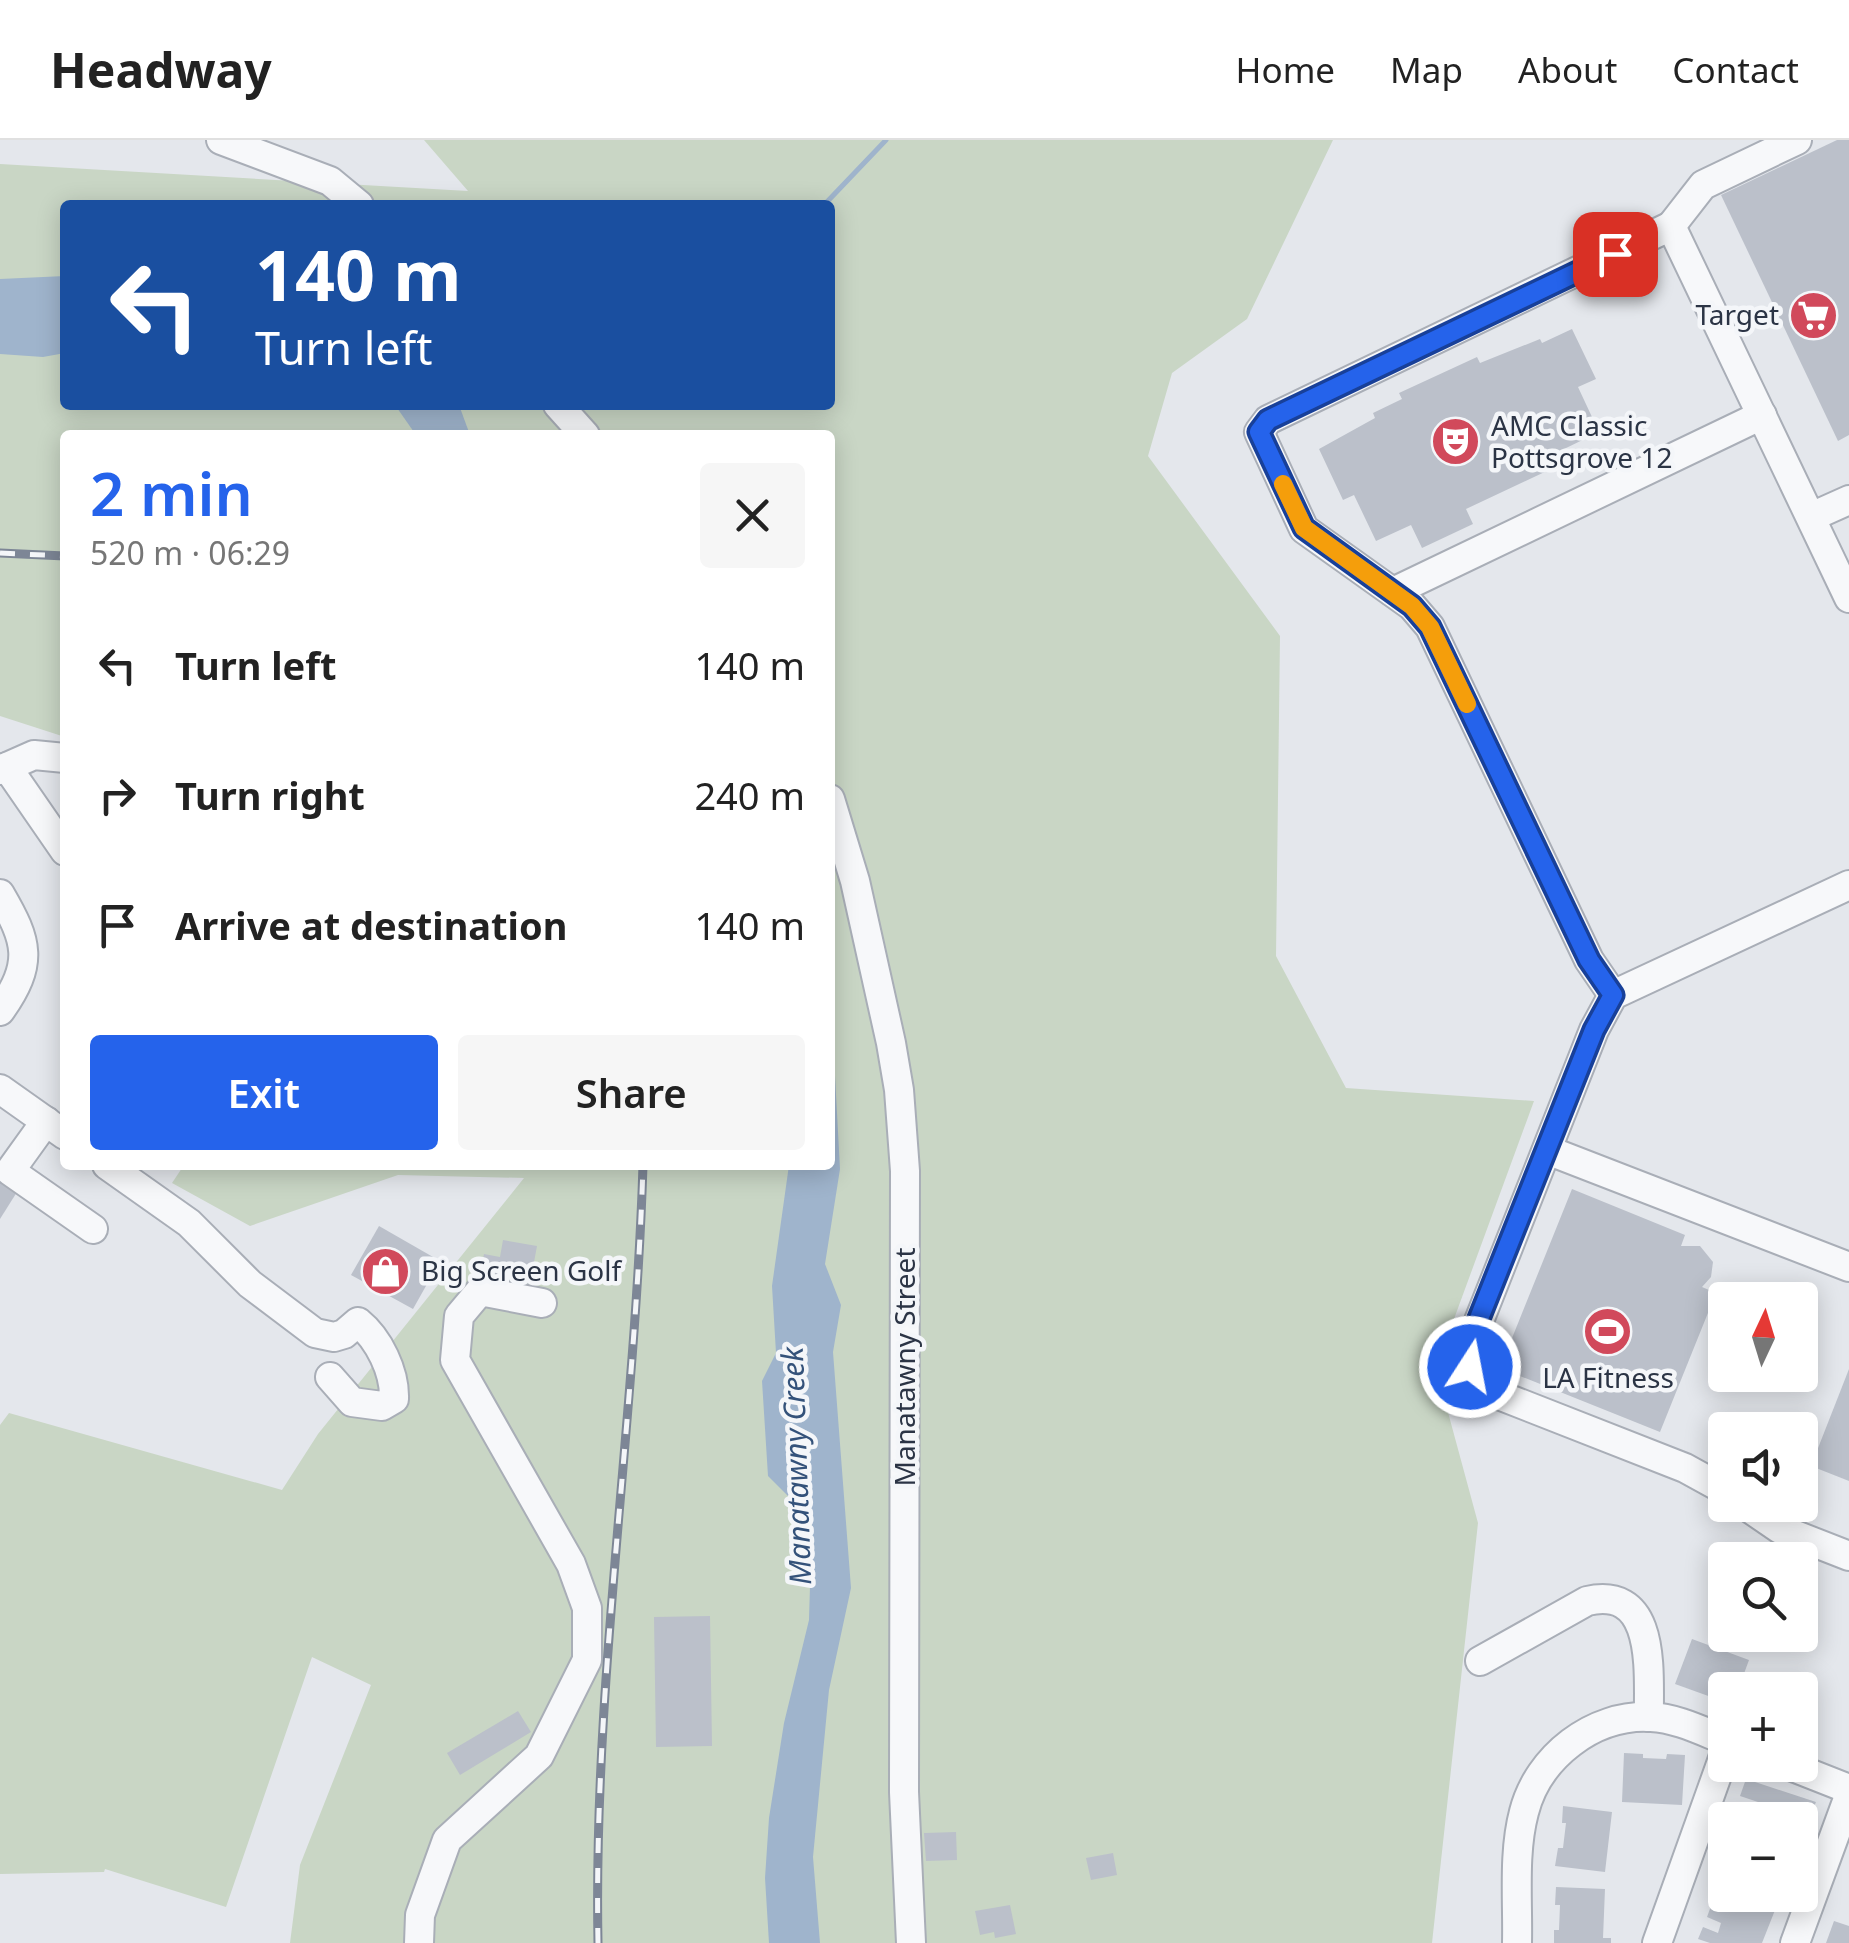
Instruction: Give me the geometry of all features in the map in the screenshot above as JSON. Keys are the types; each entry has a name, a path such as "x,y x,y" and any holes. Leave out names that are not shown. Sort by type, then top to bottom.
{"street":[{"path":"221,140 330,182 353,200"},
{"path":"1613,995 1589,960 1430,627 1412,606 1304,528 1259,432 1268,420 1671,226 1703,185 1798,140"},
{"path":"1671,226 1849,598"},
{"path":"562,410 580,430"},
{"path":"1393,592 1762,415"},
{"path":"1810,518 1849,500"},
{"path":"60,758 34,755 4,768 60,844"},
{"name":"Manatawny Street","path":"835,815 855,881 891,1043 905,1171 904,1792 910,1943"},
{"path":"1708,1481 1486,1390 1470,1367 1472,1336 1594,1030 1613,995 1849,885"},
{"path":"0,894 20,930 24,962 12,994 0,1011"},
{"path":"0,1089 55,1128 10,1170 93,1229"},
{"path":"1548,1150 1849,1267"},
{"path":"114,1170 189,1223 250,1284 315,1333 344,1334 358,1322 365,1327 386,1361 394,1400 382,1406 352,1402 330,1377"},
{"path":"418,1943 420,1915 447,1840 539,1756 587,1660 587,1608 571,1564 455,1360 459,1316 480,1291 542,1302"},
{"path":"1770,1522 1849,1556"},
{"path":"1480,1661 1587,1601 1607,1600 1632,1612 1645,1633 1649,1717"},
{"path":"1518,1943 1520,1834 1530,1790 1570,1742 1607,1725 1649,1717 1708,1735"},
{"path":"1795,1943 1849,1792 1818,1778"},
{"path":"1657,1943 1714,1782"}],"green space":[{"path":"424,140 1333,140 1247,319 1172,373 1148,456 1280,636 1276,956 1346,1088 1534,1101 1436,1368 1478,1523 1432,1943 290,1943 300,1865 371,1685 312,1657 226,1907 105,1869 0,1874 0,1425 9,1413 282,1490 318,1434 524,1178 398,1175 250,1226 172,1183 181,1170 835,1170 835,430 60,430 60,735 0,716 0,164 468,191"}],"water":[{"path":"60,276 60,354 43,357 0,354 0,279"},
{"path":"398,410 461,410 468,430 412,430"},
{"name":"Manatawny Creek","path":"835,1076 840,1169 825,1264 841,1305 833,1352 851,1588 829,1690 813,1857 820,1943 769,1943 765,1878 769,1818 784,1723 809,1620 812,1520 768,1476 762,1381 776,1353 772,1286 788,1170 835,1170"}],"building":[{"name":"Target","path":"1837,140 1849,140 1849,435 1838,441 1721,195"},
{"name":"AMC Classic Pottsgrove 12","path":"1572,329 1596,379 1578,387 1599,432 1562,450 1568,461 1466,509 1473,524 1422,548 1411,525 1376,541 1354,495 1343,500 1319,449 1375,418 1373,413 1402,399 1399,393 1477,357 1480,363"},
{"path":"0,1181 17,1192 0,1219"},
{"name":"LA Fitness","path":"1572,1189 1685,1235 1681,1246 1700,1246 1713,1262 1711,1277 1702,1287 1708,1290 1708,1313 1660,1432 1500,1368"},
{"path":"379,1226 440,1261 413,1309 351,1275"},
{"path":"503,1240 537,1246 530,1284 480,1275 484,1254 500,1257"},
{"path":"1849,1369 1849,1481 1818,1469 1818,1448"},
{"path":"710,1616 712,1746 656,1747 654,1617"},
{"path":"1692,1639 1708,1645 1708,1652 1727,1652 1749,1660 1745,1672 1708,1672 1708,1696 1675,1684"},
{"path":"518,1711 531,1732 460,1775 447,1753"},
{"path":"1624,1753 1666,1759 1667,1754 1685,1755 1682,1805 1622,1802"},
{"path":"1745,1782 1755,1782 1816,1802 1758,1802 1740,1796"},
{"path":"1563,1806 1612,1812 1605,1872 1555,1866 1558,1848 1563,1848"},
{"path":"956,1832 957,1860 926,1861 924,1833"},
{"path":"1113,1853 1117,1875 1091,1880 1086,1858"},
{"path":"1556,1887 1605,1889 1603,1938 1611,1938 1611,1943 1554,1943 1560,1905 1555,1905"},
{"path":"1010,1905 1016,1934 995,1938 994,1932 980,1935 975,1911"},
{"path":"1709,1912 1774,1912 1762,1943 1710,1943 1698,1939 1703,1927 1718,1933 1721,1923 1707,1917"},
{"path":"1834,1921 1849,1926 1849,1943 1826,1943"}],"waterway":[{"path":"829,200 886,140"}],"railway":[{"path":"0,553 60,556"},
{"path":"598,1943 602,1748 643,1170"}],"slow traffic":[{"path":"1283,484 1304,528 1412,606 1430,627 1467,704"}],"place":[{"name":"Target","path":"1814,315"},
{"name":"AMC Classic Pottsgrove 12","path":"1456,442"},
{"name":"Big Screen Golf","path":"386,1271"},
{"name":"LA Fitness","path":"1608,1331"}],"route":[{"path":"1470,1367 1472,1336 1594,1030 1613,995 1589,960 1430,627 1412,606 1304,528 1259,432 1268,420 1615,254"}]}
